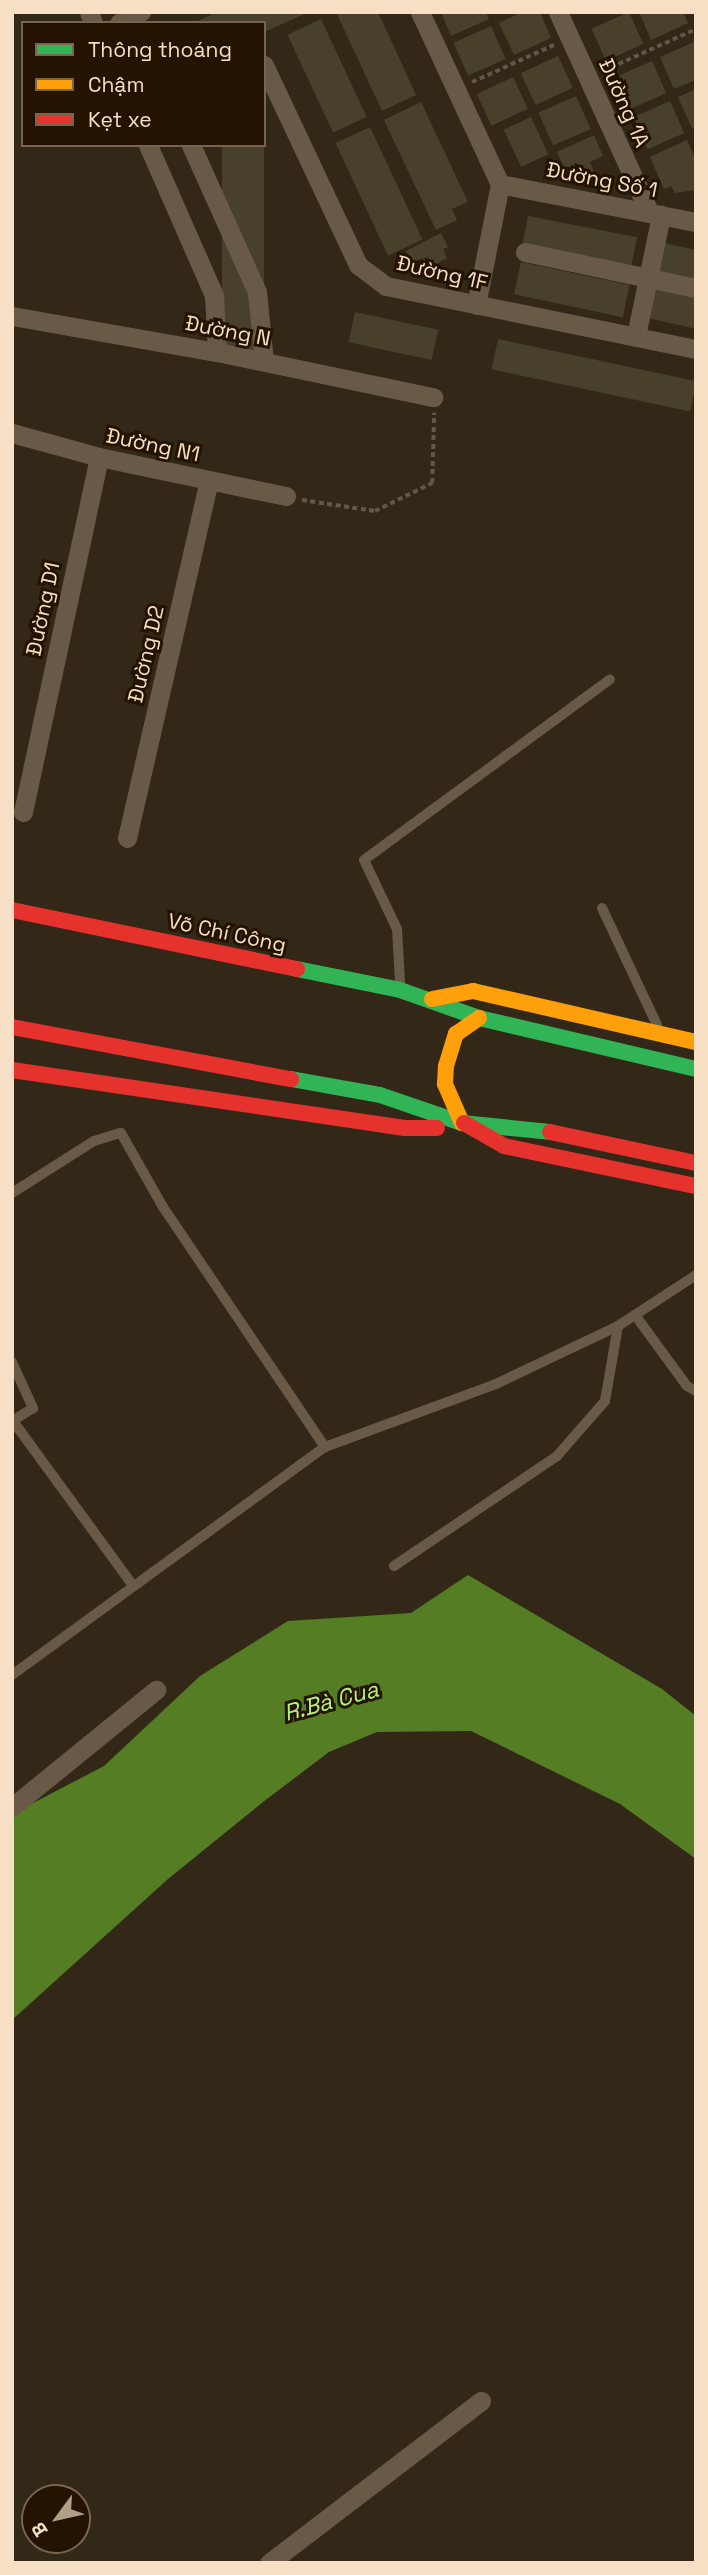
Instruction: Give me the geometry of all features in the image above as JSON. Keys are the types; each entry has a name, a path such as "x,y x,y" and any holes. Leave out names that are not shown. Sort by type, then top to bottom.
{"main road":[{"name":"Võ Chí Công","path":"12,910 400,990 432,999 479,1018 696,1069"},
{"name":"Võ Chí Công","path":"432,999 473,991 696,1042"},
{"path":"12,1043 372,1111 394,1111 407,1105 426,1086 438,1027 432,999"},
{"path":"462,1123 445,1084 446,1066 456,1034 479,1018"},
{"path":"12,1027 380,1095 462,1123 504,1146 696,1186"},
{"path":"654,1059 660,1032"},
{"path":"12,1070 405,1128 462,1123 522,1126 696,1163"}],"street":[{"path":"420,12 457,88 487,163 500,184 476,305"},
{"name":"Đường 1A","path":"558,12 655,213"},
{"name":"Đường 1F","path":"266,69 358,265 386,286 696,349"},
{"path":"149,147 214,295 216,352"},
{"path":"192,147 257,292 264,362"},
{"name":"Đường Số 1","path":"500,184 696,222"},
{"path":"636,336 648,278 655,213"},
{"path":"526,252 696,288"},
{"name":"Đường N","path":"12,316 216,352 433,397"},
{"name":"Đường N1","path":"12,433 99,457 286,496"},
{"name":"Đường D1","path":"23,813 99,457"},
{"name":"Đường D2","path":"127,838 209,480"},
{"path":"12,1807 156,1690"},
{"path":"269,2563 481,2401"}],"lane":[{"path":"400,990 397,929 364,860 610,679"},
{"path":"602,908 660,1032"},
{"path":"12,1193 94,1140 121,1133 163,1207 325,1447"},
{"path":"12,1675 132,1584 325,1447 496,1384 618,1326 696,1275"},
{"path":"635,1315 687,1386 696,1391"},
{"path":"394,1566 557,1456 605,1401 618,1326"},
{"path":"12,1362 33,1408 13,1421 132,1584"}],"path":[{"path":"588,78 696,29"},
{"path":"457,88 570,38"},
{"path":"286,496 375,511 432,483 436,474 433,397"}],"water":[{"name":"R.Bà Cua","path":"468,1575 662,1689 696,1716 696,1859 620,1804 471,1731 377,1732 329,1752 263,1802 168,1879 12,2020 12,1814 104,1766 200,1676 288,1621 411,1613"}],"building":[{"path":"217,12 309,12 266,31 266,21 198,21"},
{"path":"336,12 378,12 416,95 382,111"},
{"path":"441,12 486,12 489,19 451,36"},
{"path":"522,12 540,12 551,38 514,55 499,23"},
{"path":"629,12 643,44 606,61 592,29"},
{"path":"639,12 683,12 688,23 651,40"},
{"path":"321,19 367,117 333,133 287,35"},
{"path":"491,26 506,59 468,76 454,43"},
{"path":"696,41 696,80 674,89 660,57"},
{"path":"558,56 573,88 536,105 521,73"},
{"path":"652,61 666,93 628,110 614,78"},
{"path":"513,77 528,109 492,126 477,94"},
{"path":"696,89 696,127 692,129 678,97"},
{"path":"576,96 591,129 553,146 539,113"},
{"path":"670,101 684,133 648,149 633,117"},
{"path":"421,102 468,202 452,209 457,220 436,230 384,120"},
{"path":"531,117 548,154 521,167 504,130"},
{"path":"370,127 422,239 388,255 336,143"},
{"path":"594,135 603,156 590,162 594,172 586,176 582,167 567,174 557,152"},
{"path":"687,140 696,160 696,190 675,193 671,186 664,189 650,157"},
{"path":"222,147 264,147 264,353 222,353"},
{"path":"528,216 637,237 631,269 522,247"},
{"path":"441,233 448,247 443,249 447,258 438,263 440,267 429,272 422,258 412,263 406,251"},
{"path":"660,242 696,250 696,283 653,273"},
{"path":"521,262 630,285 623,317 514,294"},
{"path":"651,286 696,296 696,329 644,317"},
{"path":"355,312 438,330 432,360 349,342"},
{"path":"498,339 696,381 690,412 492,369"}],"traffic: fast":[{"path":"297,969 400,990 479,1018 696,1069"},
{"path":"291,1079 380,1095 462,1123 550,1132"}],"traffic: slow":[{"path":"432,999 473,991 696,1042"},
{"path":"462,1123 445,1084 446,1066 456,1034 479,1018"}],"traffic: jam":[{"path":"12,910 297,969"},
{"path":"12,1027 291,1079"},
{"path":"12,1070 405,1128 437,1128"},
{"path":"464,1123 504,1146 696,1186"},
{"path":"550,1132 696,1163"}]}
